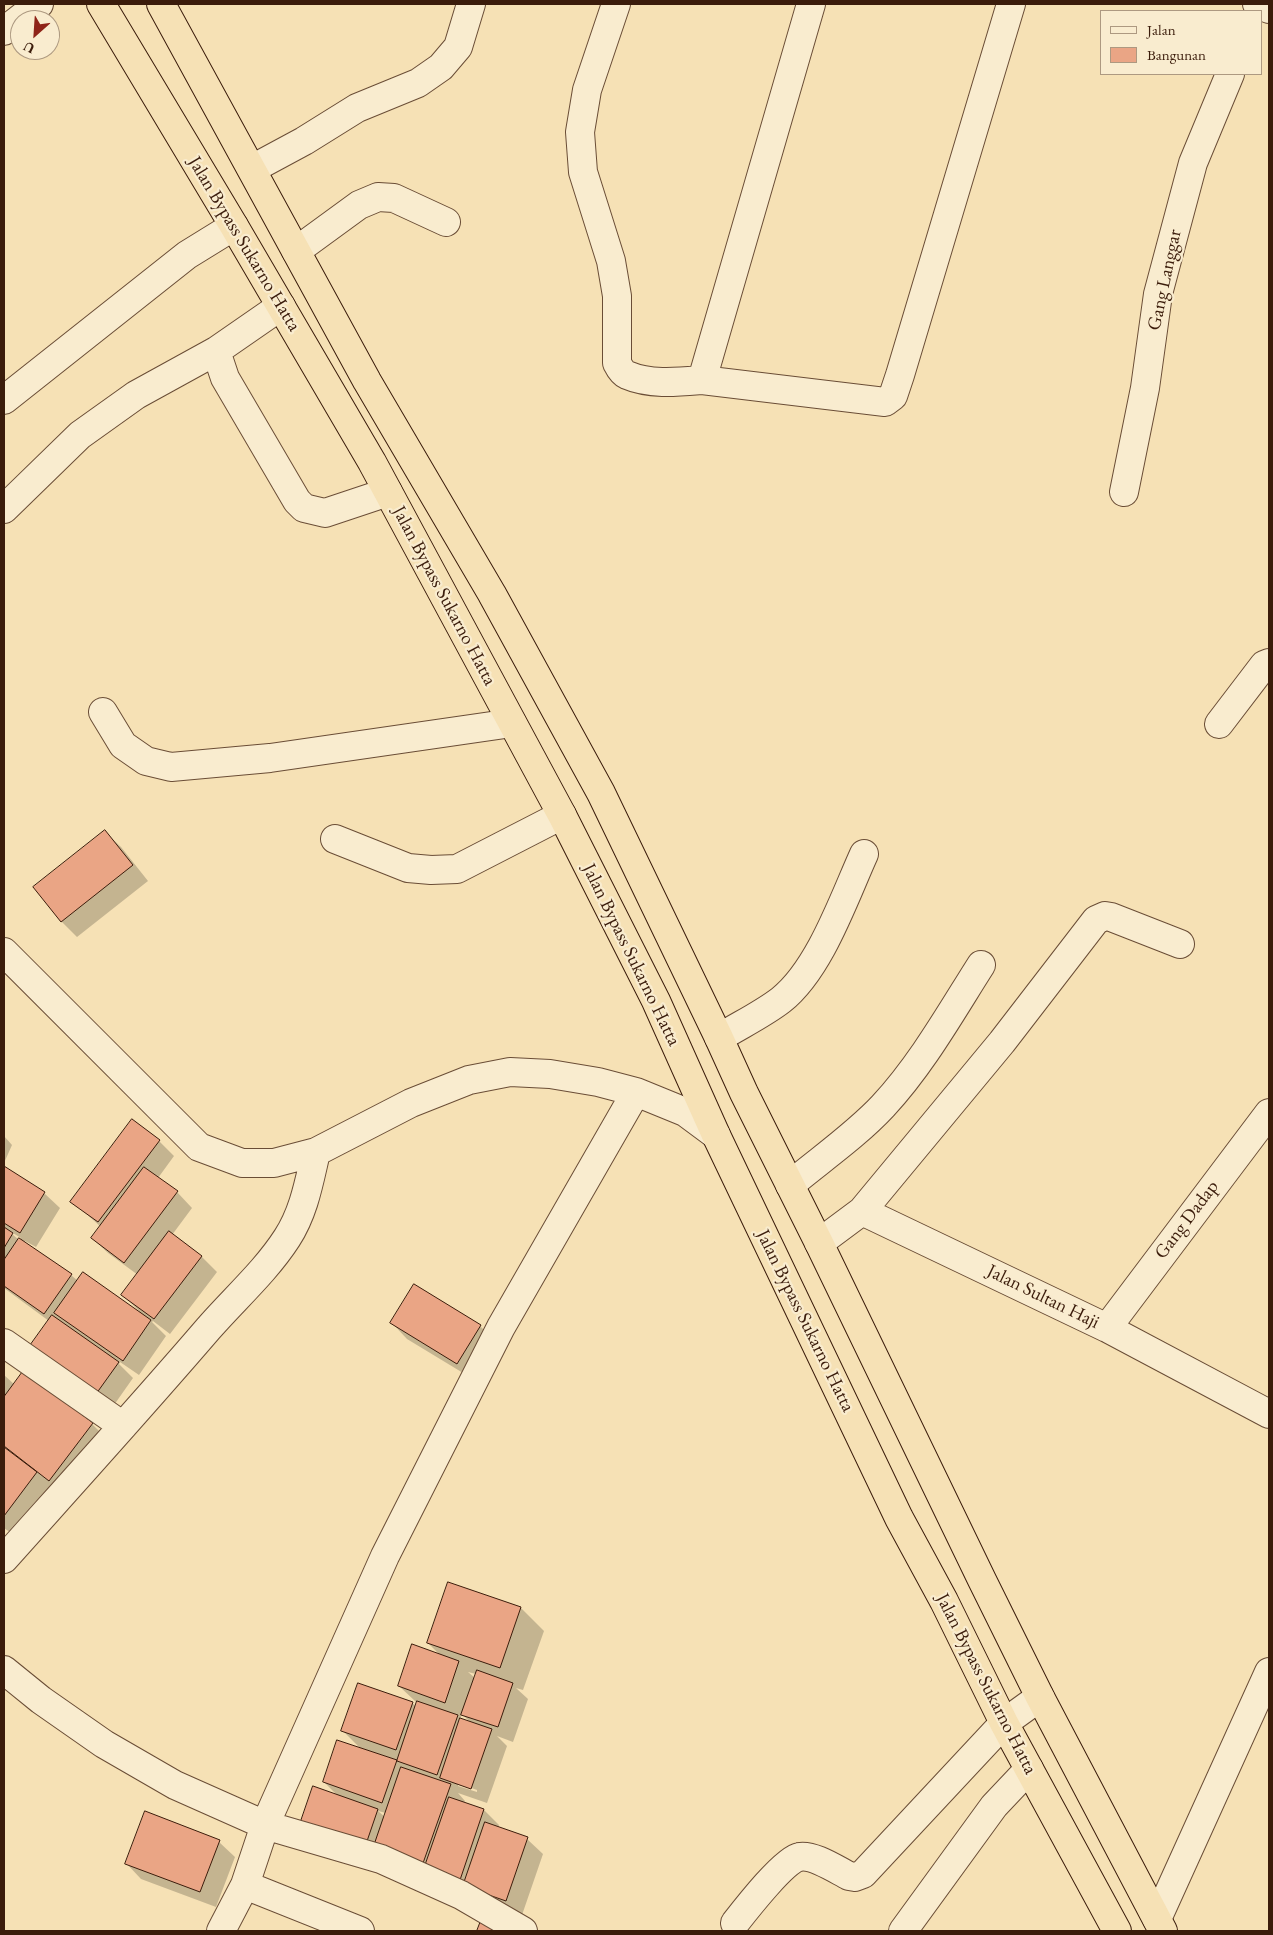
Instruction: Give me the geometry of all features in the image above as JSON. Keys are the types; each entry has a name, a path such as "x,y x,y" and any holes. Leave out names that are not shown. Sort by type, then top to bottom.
{"highway":[{"name":"Jalan Bypass Sukarno Hatta","path":"101,4 234,226 388,492 562,815 656,1001 716,1135 899,1518 944,1601 1004,1722 1117,1931"},
{"name":"Jalan Bypass Sukarno Hatta","path":"161,4 367,381 492,594 600,793 744,1093 1040,1697 1160,1925"}],"street":[{"path":"4,31 39,4"},
{"path":"252,169 357,108 418,84 441,67 458,47 471,4"},
{"path":"616,4 587,90 580,132 583,172 610,261 617,296 617,363 626,375 649,380 670,382 702,380 885,402 893,396 1011,4"},
{"path":"702,380 811,4"},
{"name":"Gang Langgar","path":"1124,492 1145,388 1158,294 1192,163 1230,75"},
{"path":"296,251 359,205 378,197 394,198 446,222"},
{"path":"4,400 187,255 234,226"},
{"path":"4,509 80,435 136,395 216,351 281,306"},
{"path":"216,351 225,378 297,501 304,508 325,513 388,492"},
{"path":"1219,724 1264,665 1269,662"},
{"path":"103,712 123,745 146,761 171,767 270,758 512,723"},
{"path":"335,839 408,868 431,870 457,868 562,815"},
{"path":"719,1038 781,1000 795,986 821,948 864,854"},
{"path":"818,1243 862,1211 1002,1042 1096,920 1105,916 1111,917 1180,944"},
{"path":"4,952 199,1147 242,1163 274,1163 316,1152 411,1103 477,1078 510,1072 550,1074 598,1082 636,1092 686,1112 716,1135"},
{"path":"790,1185 862,1126 884,1105 920,1060 982,965"},
{"path":"221,1931 246,1885 265,1825 389,1548 501,1327 636,1092"},
{"name":"Gang Dadap","path":"1107,1328 1269,1113"},
{"path":"4,1559 270,1261 288,1237 304,1204 316,1152"},
{"name":"Jalan Sultan Haji","path":"862,1211 1107,1328 1269,1414"},
{"path":"4,1343 124,1426"},
{"path":"4,1670 41,1700 104,1744 176,1785 265,1825 381,1859 461,1895 523,1931"},
{"path":"1160,1925 1269,1672"},
{"path":"735,1923 787,1863 799,1857 813,1859 849,1876 863,1874 1004,1722 1040,1697"},
{"path":"903,1931 994,1806 1029,1769"},
{"path":"246,1885 360,1931"}],"building":[{"path":"105,830 133,865 61,922 33,887"},
{"path":"132,1119 160,1140 98,1222 70,1202"},
{"path":"4,1166 45,1192 20,1233 4,1223"},
{"path":"144,1167 178,1191 124,1263 91,1238"},
{"path":"4,1227 13,1233 4,1248"},
{"path":"169,1231 202,1256 154,1319 121,1295"},
{"path":"19,1238 72,1274 44,1314 4,1286 4,1260"},
{"path":"83,1272 151,1320 123,1361 54,1313"},
{"path":"414,1284 481,1325 457,1364 390,1323"},
{"path":"52,1315 119,1362 91,1401 24,1354"},
{"path":"24,1370 93,1423 49,1481 4,1446 4,1397"},
{"path":"4,1447 37,1472 4,1516"},
{"path":"448,1582 521,1607 500,1668 427,1643"},
{"path":"412,1644 459,1661 445,1703 398,1686"},
{"path":"477,1670 513,1683 498,1727 461,1715"},
{"path":"358,1683 413,1702 396,1750 341,1731"},
{"path":"417,1701 458,1715 437,1775 397,1761"},
{"path":"460,1718 492,1729 471,1789 440,1778"},
{"path":"337,1740 397,1760 382,1803 323,1782"},
{"path":"401,1767 451,1784 422,1866 373,1849"},
{"path":"313,1786 378,1809 365,1847 300,1824"},
{"path":"449,1797 484,1809 460,1880 424,1869"},
{"path":"145,1811 220,1840 200,1892 125,1864"},
{"path":"485,1822 528,1837 506,1901 463,1886"},
{"path":"482,1918 511,1931 477,1931"}]}
